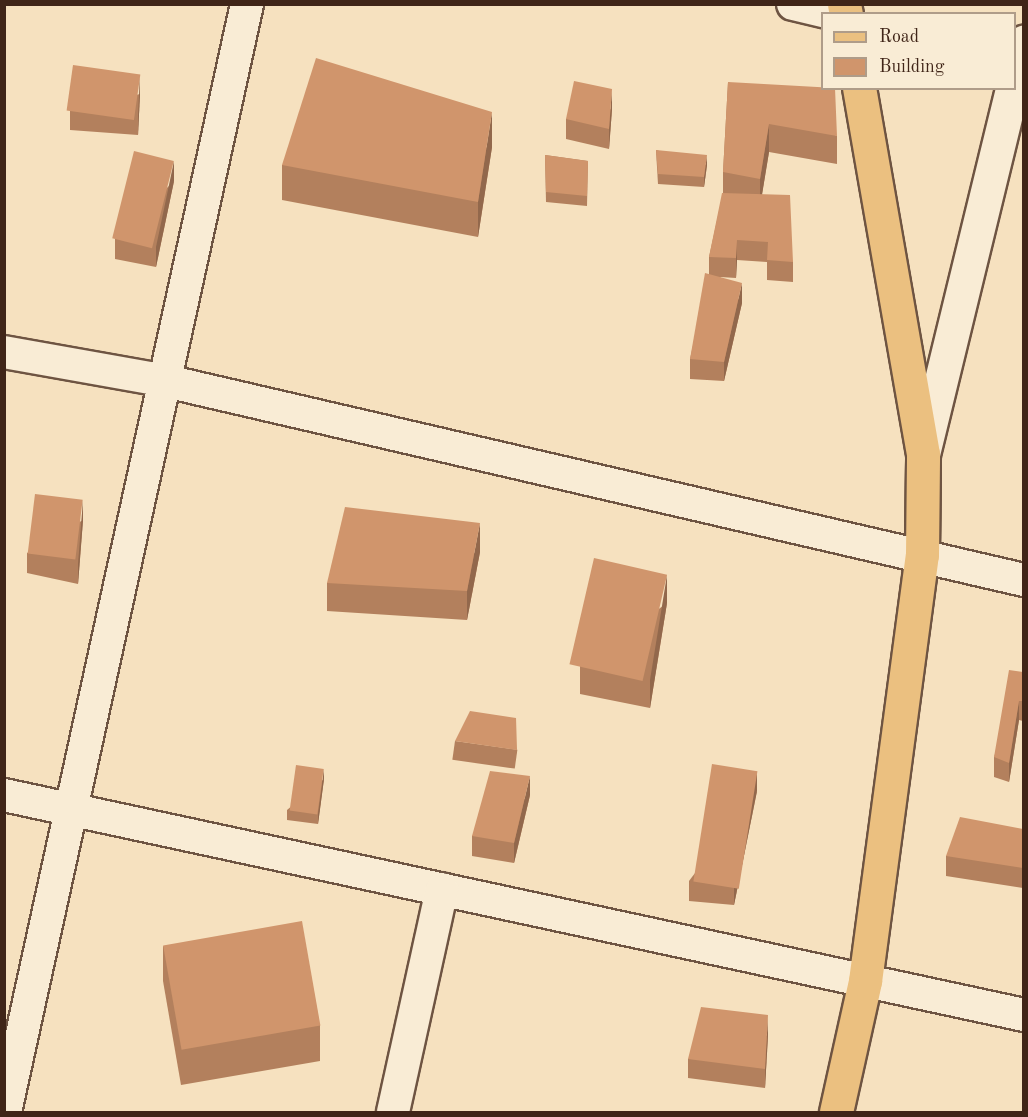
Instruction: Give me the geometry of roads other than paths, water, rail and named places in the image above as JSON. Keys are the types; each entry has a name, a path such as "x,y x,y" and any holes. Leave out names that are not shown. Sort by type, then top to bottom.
{"main road":[{"path":"836,1113 865,981 922,555 923,454 859,90"},
{"path":"923,454 1012,90"}],"street":[{"path":"4,1113 248,4"},
{"path":"794,4 827,12"},
{"path":"4,352 166,381 1023,580"},
{"path":"4,795 1023,1015"},
{"path":"393,1113 442,889"}]}
